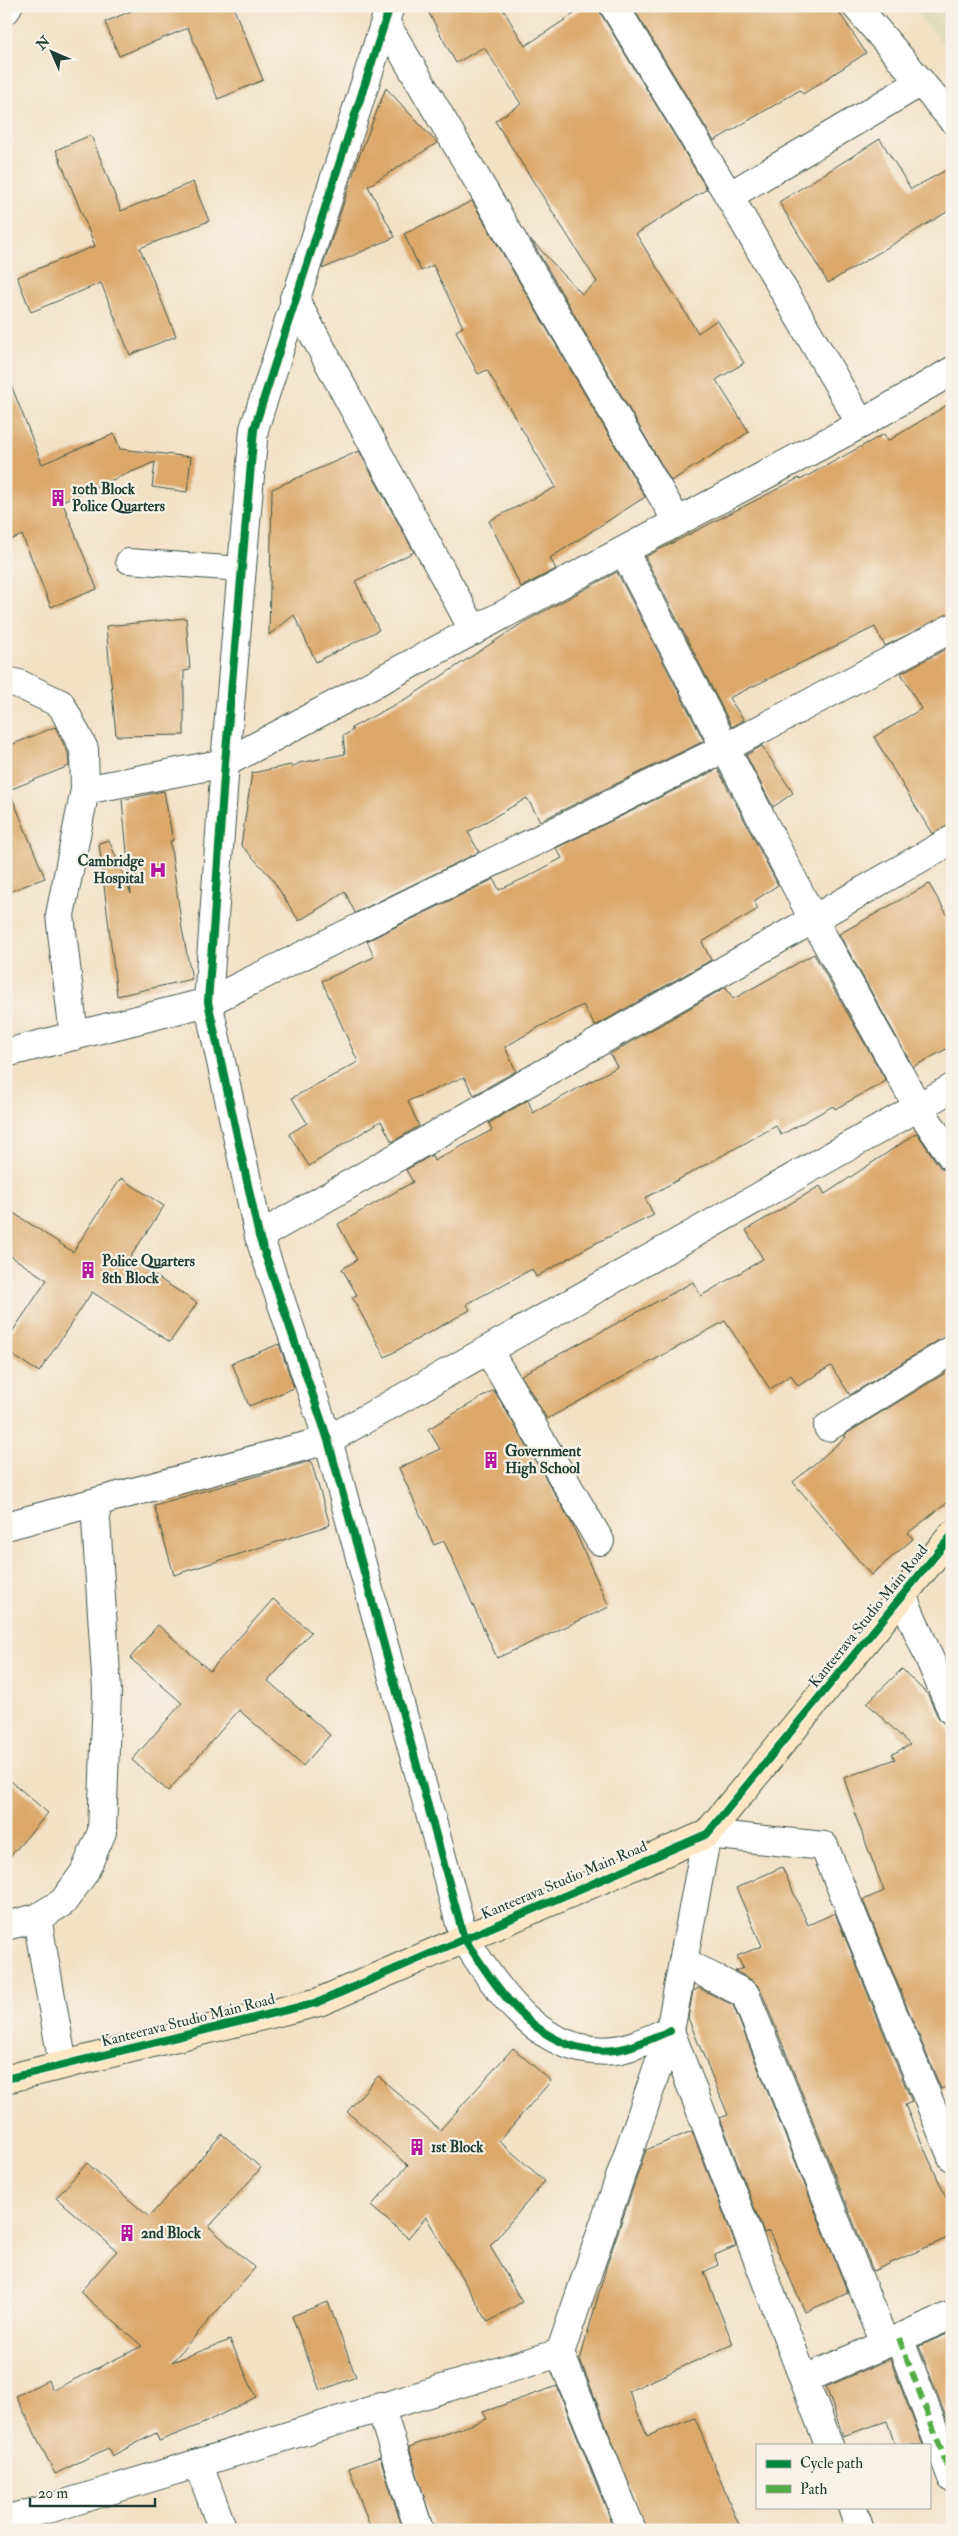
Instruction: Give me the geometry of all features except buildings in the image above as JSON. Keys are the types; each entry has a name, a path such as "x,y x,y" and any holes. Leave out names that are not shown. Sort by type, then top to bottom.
{"street":[{"path":"6,10 8,6"},
{"path":"614,6 729,196 861,424"},
{"path":"856,6 952,119"},
{"path":"387,14 294,298 254,429 225,763 208,1002 259,1236 328,1440 464,1938 506,2000 543,2032 574,2047 616,2050 670,2031"},
{"path":"387,14 677,521"},
{"path":"729,196 921,82"},
{"path":"294,298 474,631"},
{"path":"85,790 225,763 861,424 952,371"},
{"path":"624,551 814,919 918,1107 952,1158"},
{"path":"6,1053 208,1002 725,748 952,628"},
{"path":"6,682 19,684 61,704 84,749 85,790 60,915 74,1036"},
{"path":"259,1236 952,840"},
{"path":"6,1526 95,1504 328,1440 952,1088"},
{"path":"488,1350 600,1541"},
{"path":"828,1427 952,1350"},
{"path":"6,1926 38,1918 63,1902 84,1873 102,1832 107,1691 95,1504"},
{"name":"Kanteerava Studio Main Road","path":"6,2079 319,2002 707,1834 952,1535"},
{"path":"903,1597 952,1711"},
{"path":"632,2530 560,2353 670,2031 707,1834 824,1846 952,2157"},
{"path":"38,1918 62,2065"},
{"path":"683,1962 745,1994 952,2478"},
{"path":"670,2031 829,2444"},
{"path":"805,2379 952,2315"},
{"path":"6,2519 48,2509 380,2406 560,2353"},
{"path":"380,2406 419,2530"},
{"path":"198,2463 223,2530"},
{"path":"852,2508 860,2530"}],"lane":[{"path":"128,561 242,569"}],"shaded area":[{"path":"911,6 952,6 952,54"}],"marked path":[{"path":"899,2338 952,2478"}],"cycle path":[{"path":"390,6 254,429 225,763 208,1002 259,1236 328,1440 464,1938 492,1979 525,2017 544,2032 565,2043 589,2050 615,2050 636,2045 670,2031"},
{"path":"6,2079 319,2002 707,1834 952,1535"}],"place":[{"name":"10th Block Police Quarters","path":"58,498"},
{"name":"Cambridge Hospital","path":"158,870"},
{"name":"Police Quarters 8th Block","path":"88,1270"},
{"name":"Government High School","path":"491,1460"},
{"name":"1st Block","path":"417,2147"},
{"name":"2nd Block","path":"127,2233"}]}
